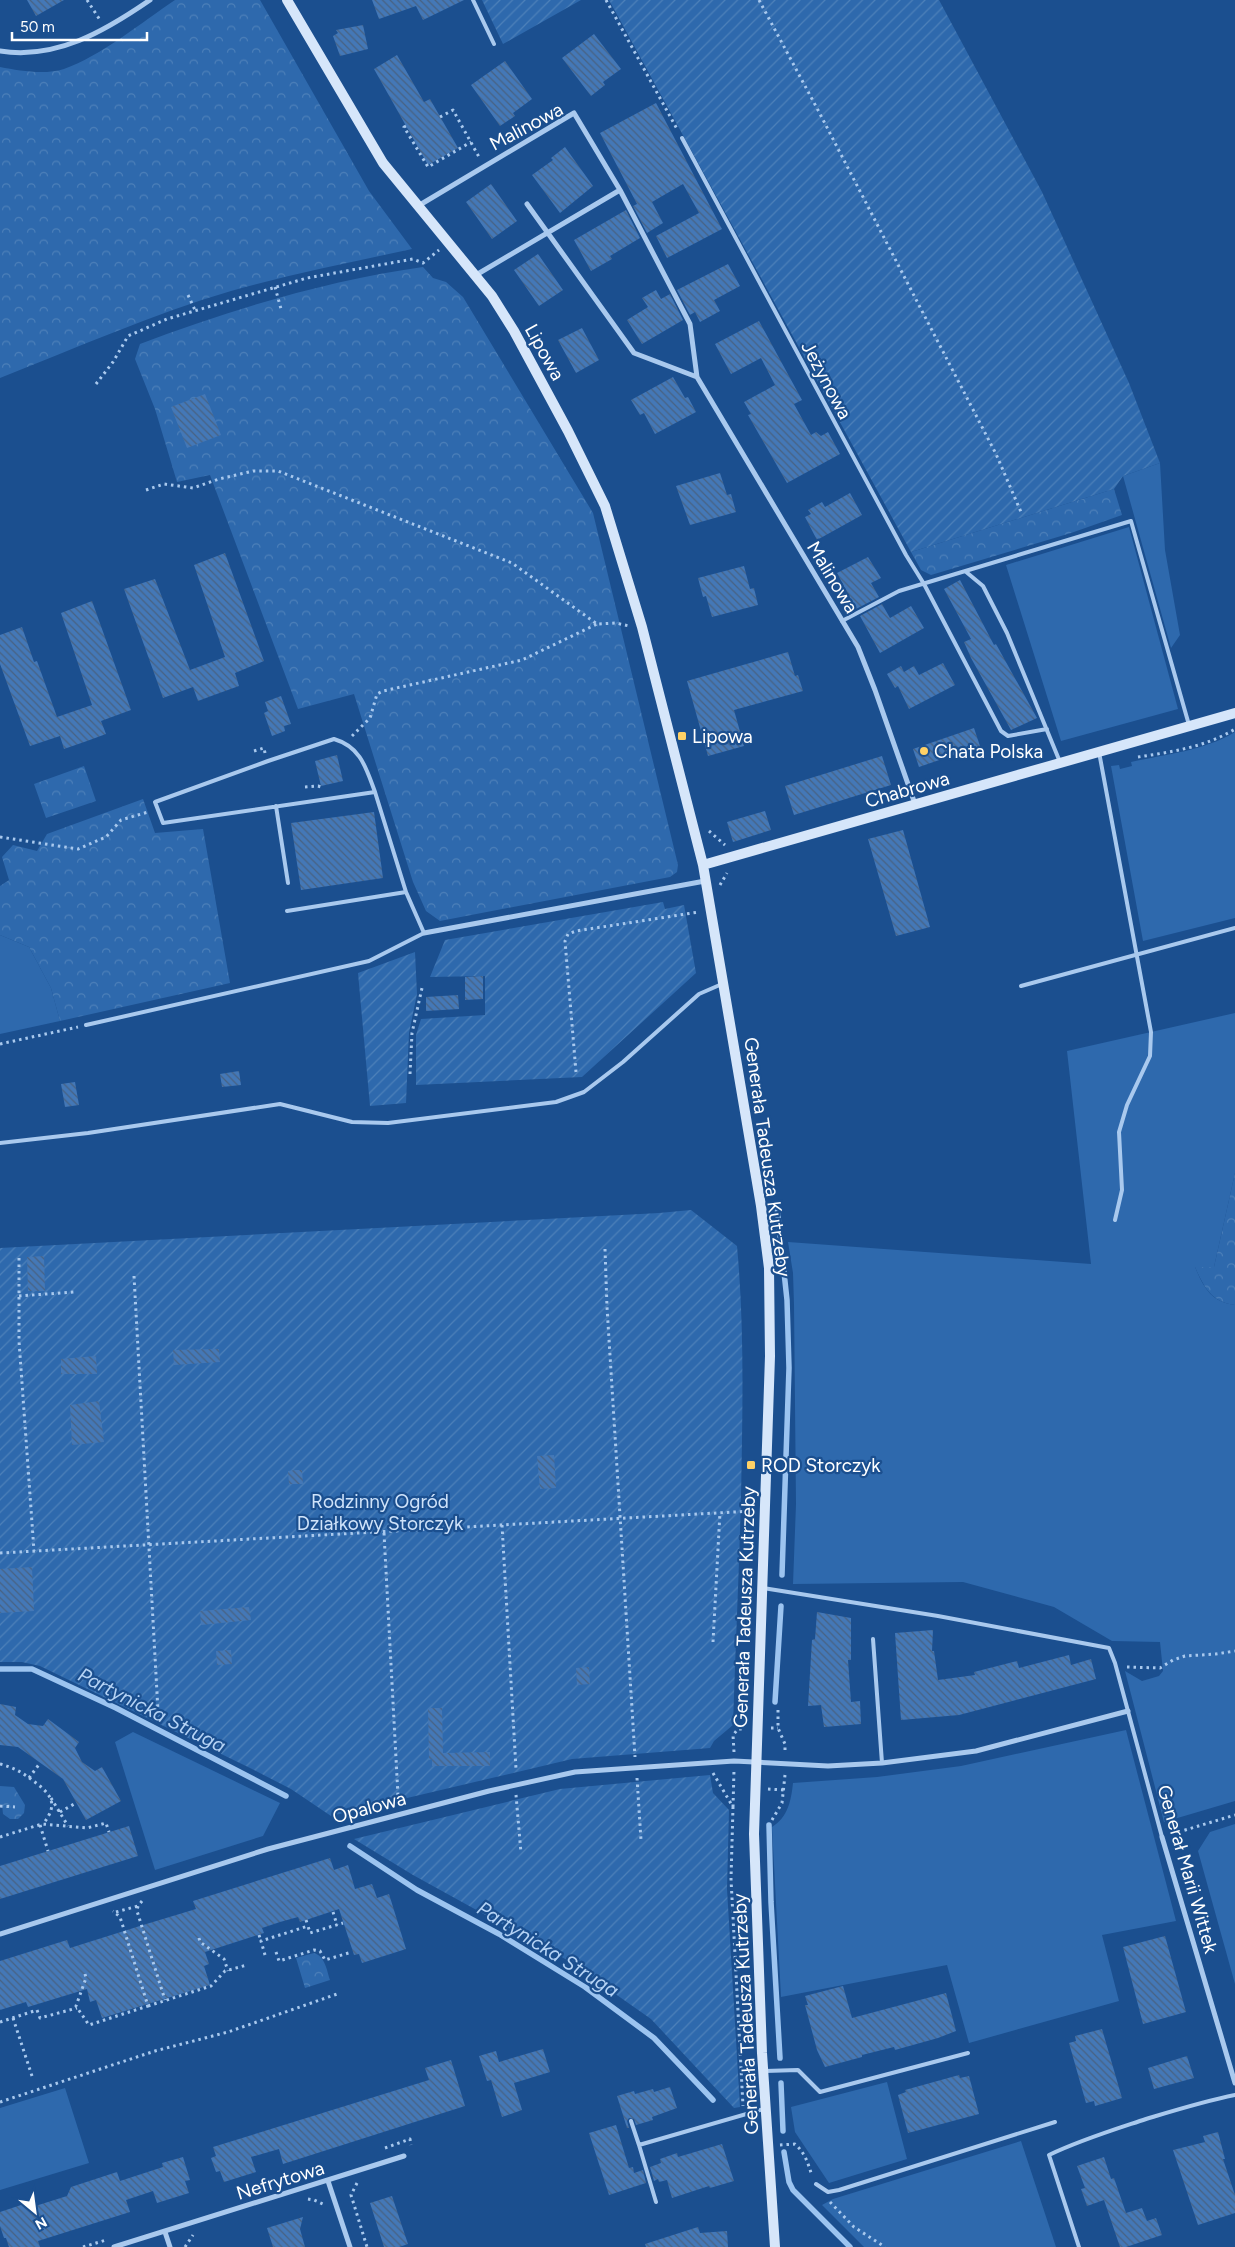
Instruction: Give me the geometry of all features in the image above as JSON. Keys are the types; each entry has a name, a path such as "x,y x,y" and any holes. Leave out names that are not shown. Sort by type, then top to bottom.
{"street":[{"path":"0,51 52,50 76,43 100,32 150,0"},
{"name":"Lipowa","path":"287,0 383,162 476,275 514,331 568,431 605,506 642,627 703,865 705,883"},
{"name":"Malinowa","path":"418,206 574,113 620,190 690,324 697,377 858,647 915,805"},
{"path":"476,275 620,190"},
{"path":"527,204 634,353 697,377"},
{"name":"Chabrowa","path":"703,865 1235,713"},
{"path":"424,933 705,883"},
{"name":"Generała Tadeusza Kutrzeby","path":"705,883 747,1114 769,1268 770,1356 754,1834 764,2071 775,2247"},
{"name":"Opalowa","path":"0,1934 268,1849 442,1803 575,1772 734,1761 828,1766 882,1763 976,1751 1128,1711"},
{"name":"Generał Marii Wittek","path":"1162,1837 1235,2084"},
{"name":"Nefrytowa","path":"114,2247 404,2156"},
{"path":"328,2181 350,2247"},
{"path":"165,2232 170,2247"}],"lane":[{"path":"473,0 494,44"},
{"name":"Jeżynowa","path":"682,138 1001,730 1008,736 1047,729"},
{"path":"842,621 899,591 1131,521 1190,727"},
{"path":"966,571 983,586 1007,633 1061,764"},
{"path":"86,1025 369,961 424,933 406,892 375,792 366,767 355,749 347,742 334,739 155,802 162,823 375,792"},
{"path":"1099,752 1151,1032 1150,1056 1127,1106 1119,1132 1122,1190 1115,1220"},
{"path":"276,806 288,883"},
{"path":"287,911 406,892"},
{"path":"1021,986 1136,953 1235,928"},
{"path":"0,1143 88,1133 280,1104 352,1122 388,1123 556,1102 584,1092 623,1062 699,994 723,984"},
{"path":"761,1588 938,1616 1109,1648 1115,1663"},
{"path":"873,1639 882,1763"},
{"name":"Generał Marii Wittek","path":"1115,1663 1162,1837"},
{"path":"764,2071 798,2070 820,2092 968,2053"},
{"path":"1079,2247 1049,2154 1076,2142 1112,2130 1207,2100 1235,2095"},
{"path":"639,2145 766,2108"},
{"path":"631,2121 656,2202"},
{"path":"816,2184 828,2192 929,2163 1055,2122"}],"path":[{"path":"87,0 100,20"},
{"path":"606,0 682,138"},
{"path":"759,0 820,112 992,445 1021,512"},
{"path":"440,117 453,110 484,166"},
{"path":"406,126 404,127 428,167 471,142"},
{"path":"96,384 113,362 128,336 167,319 307,278 413,259 423,263 427,260"},
{"path":"274,287 281,309"},
{"path":"188,295 196,310"},
{"path":"146,490 164,484 193,488 219,479 253,471 278,471 512,563 597,624"},
{"path":"347,742 370,718 377,694 382,691 522,660 597,624 616,623 642,627"},
{"path":"0,837 78,849 106,837 121,820 158,810"},
{"path":"576,1072 564,940 568,934 576,931 685,914"},
{"path":"410,1074 412,1033 422,988"},
{"path":"0,1044 86,1025"},
{"path":"605,1249 635,1754"},
{"path":"19,1258 20,1341 34,1551"},
{"path":"134,1276 158,1711"},
{"path":"19,1296 74,1292"},
{"path":"0,1553 384,1533 502,1524 741,1511"},
{"path":"713,1642 720,1512"},
{"path":"502,1524 516,1769"},
{"path":"384,1533 398,1796"},
{"path":"1115,1663 1127,1667 1160,1668 1173,1660 1185,1656 1235,1651"},
{"path":"778,1710 778,1728 785,1744 785,1752 794,1752"},
{"path":"29,1778 40,1763"},
{"path":"0,1764 13,1768 47,1791 68,1827"},
{"path":"712,1771 733,1807 731,1879 743,2107"},
{"path":"772,1820 782,1803 785,1772"},
{"path":"628,1778 646,1776"},
{"path":"637,1777 641,1840"},
{"path":"506,1797 521,1793"},
{"path":"516,1795 521,1853"},
{"path":"41,1825 49,1817 52,1805 51,1798"},
{"path":"60,1812 76,1803"},
{"path":"0,1806 15,1807"},
{"path":"1162,1837 1235,1816"},
{"path":"0,1837 41,1825 87,1828 106,1823 109,1832"},
{"path":"41,1825 48,1851"},
{"path":"107,1910 116,1912 138,1906 148,1897"},
{"path":"138,1906 137,1912 165,2000"},
{"path":"116,1912 120,1917 148,2006"},
{"path":"333,1912 336,1925"},
{"path":"306,1920 310,1933 343,1923"},
{"path":"260,1941 308,1926"},
{"path":"259,1935 265,1956"},
{"path":"199,1938 200,1942 224,1959 228,1971"},
{"path":"276,1952 279,1961 314,1950 320,1951 325,1960 352,1952"},
{"path":"77,2008 89,2025 211,1986 225,1971 246,1965"},
{"path":"77,2008 86,1978 85,1974"},
{"path":"0,2102 155,2051 228,2032 340,1993"},
{"path":"0,2022 37,2010 40,2018 77,2008"},
{"path":"13,2018 32,2076"},
{"path":"770,2145 795,2144 806,2156 816,2184"},
{"path":"358,2181 351,2195 367,2247"},
{"path":"828,2192 830,2202 846,2219 885,2247"},
{"path":"304,2199 314,2200 325,2205 329,2210"},
{"path":"185,2247 192,2236 199,2231"}],"green space":[{"path":"175,0 260,0 369,191 412,249 276,279 202,300 0,378 0,67 41,72 64,69 107,47"},
{"path":"482,0 581,0 503,44"},
{"path":"609,0 939,0 1042,192 1129,383 1160,463 1123,476 1114,489 911,552"},
{"path":"423,267 433,278 446,282 463,297 593,513 678,865 677,872 670,877 440,921 426,911 413,882 354,694 298,709 210,475 177,482 155,409 135,359 140,344 209,319 316,288"},
{"path":"1160,463 1165,550 1180,635 1171,648 1123,476"},
{"path":"1114,489 1122,515 1071,533 931,575 921,570 911,552"},
{"path":"1129,527 1178,709 1061,741 1006,565"},
{"path":"1235,732 1235,918 1143,941 1111,766 1119,765 1120,769 1132,766 1131,762 1198,748"},
{"path":"84,766 96,801 46,818 34,784"},
{"path":"143,799 155,833 203,829 230,983 60,1021 51,988 29,947 0,935 0,886 9,880 2,857 13,845 37,851 47,834"},
{"path":"663,902 665,909 684,905 696,973 582,1077 416,1085 416,1035 421,1019 485,1015 485,976 430,977 445,940"},
{"path":"0,935 29,947 51,988 60,1021 0,1034"},
{"path":"415,952 417,994 409,1033 406,1103 370,1106 358,973"},
{"path":"1235,1013 1235,1173 1214,1267 1195,1267 1209,1293 1220,1301 1235,1305 1235,1801 1164,1822 1125,1671 1142,1681 1159,1676 1163,1671 1160,1642 1112,1641 1054,1607 963,1582 793,1584 796,1504 794,1305 793,1273 788,1242 1091,1264 1067,1051"},
{"path":"1235,1173 1235,1305 1220,1301 1214,1297 1205,1287 1195,1267 1214,1267"},
{"name":"Rodzinny Ogród Działkowy Storczyk","path":"691,1210 737,1246 741,1319 740,1547 733,1725 714,1741 710,1748 572,1759 331,1816 291,1789 40,1666 22,1662 0,1662 0,1248"},
{"path":"1126,1730 1176,1921 1102,1935 1119,2001 969,2043 947,1965 781,1997 772,1827 782,1818 788,1808 793,1783 877,1777 961,1766"},
{"path":"133,1732 280,1803 263,1836 155,1870 115,1742"},
{"path":"710,1775 713,1793 729,1810 727,1889 740,2107 734,2108 651,2019 567,1960 413,1875 354,1839 560,1789"},
{"path":"0,1786 14,1787 25,1805 24,1813 18,1819 10,1819 3,1814 2,1804 0,1804"},
{"path":"1235,1824 1235,1984 1198,1851 1210,1832"},
{"path":"314,1953 323,1960 330,1980 305,1988 296,1958"},
{"path":"887,2082 907,2159 829,2183 795,2132 791,2107"},
{"path":"65,2088 89,2163 0,2190 0,2108"},
{"path":"1021,2141 1056,2247 864,2247 822,2205 833,2199"}],"building":[{"path":"27,0 64,0 36,16"},
{"path":"372,0 464,0 423,20 416,6 379,19"},
{"path":"363,25 368,49 340,56 333,36 338,33 336,30"},
{"path":"594,34 621,69 603,82 605,85 591,96 562,58"},
{"path":"397,55 424,102 430,99 458,148 428,165 374,69"},
{"path":"505,61 532,99 513,113 515,116 500,126 471,85"},
{"path":"656,103 722,229 667,258 656,236 699,213 683,184 652,202 663,223 647,233 633,206 637,204 600,133"},
{"path":"565,147 593,186 560,213 532,175 553,160 551,158"},
{"path":"491,184 517,221 492,239 466,202"},
{"path":"626,210 640,238 610,256 612,259 591,271 574,240"},
{"path":"538,254 563,290 539,306 514,270"},
{"path":"728,264 740,286 714,300 720,311 700,322 695,312 690,315 677,290"},
{"path":"656,290 661,299 670,294 683,320 642,344 627,320 648,307 642,298"},
{"path":"759,321 802,400 794,404 811,435 816,432 821,436 828,432 840,454 787,483 748,415 751,414 744,402 775,385 761,358 731,374 715,344"},
{"path":"582,328 599,360 576,373 558,340"},
{"path":"673,377 685,398 688,397 696,412 655,434 644,413 640,415 631,400"},
{"path":"205,394 221,435 187,448 171,407"},
{"path":"720,473 727,495 731,494 736,512 690,525 676,486"},
{"path":"850,493 862,515 817,540 805,517 811,514 808,510 822,502 825,507"},
{"path":"225,553 264,661 235,673 239,686 198,701 193,687 163,698 124,589 155,579 190,670 225,657 194,565"},
{"path":"868,557 881,578 871,583 879,597 856,609 837,573"},
{"path":"744,566 750,589 754,588 758,605 712,617 706,596 703,597 698,578"},
{"path":"960,580 994,645 996,644 1037,718 1011,730 971,658 964,642 971,639 944,589"},
{"path":"92,601 131,710 101,721 106,734 87,741 64,749 60,736 30,746 0,664 0,635 22,627 34,662 37,661 57,717 92,705 61,613"},
{"path":"882,604 890,618 911,606 924,628 880,653 860,616"},
{"path":"788,652 795,676 798,675 803,691 734,710 744,746 708,756 687,681"},
{"path":"943,663 955,685 909,709 898,686 895,688 887,674 901,666 904,672 914,666 919,675"},
{"path":"281,696 291,724 284,726 285,731 272,736 264,713 268,711 265,702"},
{"path":"974,728 980,746 919,767 913,749"},
{"path":"337,755 343,781 321,786 315,761"},
{"path":"882,756 891,785 794,815 785,786"},
{"path":"765,811 771,830 733,842 727,822"},
{"path":"374,812 383,878 301,890 291,823"},
{"path":"903,830 930,927 896,936 868,839"},
{"path":"483,976 483,999 465,1000 465,977"},
{"path":"458,995 459,1009 426,1011 426,997"},
{"path":"239,1071 241,1085 222,1087 220,1074"},
{"path":"75,1082 79,1105 65,1107 61,1084"},
{"path":"44,1256 45,1291 28,1291 27,1257"},
{"path":"219,1349 220,1362 174,1365 173,1350"},
{"path":"96,1356 97,1374 61,1374 61,1359"},
{"path":"99,1401 104,1442 72,1445 70,1405"},
{"path":"554,1455 556,1488 540,1489 537,1456"},
{"path":"302,1470 303,1484 289,1484 288,1471"},
{"path":"32,1567 34,1611 0,1613 0,1569"},
{"path":"249,1607 251,1620 201,1625 200,1611"},
{"path":"817,1612 851,1618 851,1660 848,1660 851,1702 860,1701 861,1724 824,1727 821,1705 808,1706 812,1640 815,1639"},
{"path":"933,1630 932,1651 934,1651 938,1680 975,1675 974,1672 1017,1661 1019,1668 1069,1655 1071,1665 1091,1659 1096,1679 959,1715 901,1720 895,1633"},
{"path":"231,1650 232,1664 217,1665 216,1651"},
{"path":"589,1667 590,1684 577,1685 576,1668"},
{"path":"0,1704 16,1707 15,1715 28,1724 43,1726 48,1719 79,1742 75,1748 82,1762 95,1771 102,1767 121,1801 86,1820 63,1779 18,1747 0,1745"},
{"path":"428,1708 442,1708 443,1753 490,1752 490,1766 432,1766 432,1759 429,1760"},
{"path":"129,1826 138,1856 0,1899 0,1866"},
{"path":"330,1858 334,1870 348,1865 355,1889 372,1884 377,1898 389,1894 406,1949 362,1963 359,1954 354,1955 339,1909 300,1922 298,1917 280,1922 262,1928 264,1933 205,1952 209,1964 204,1966 210,1985 102,2018 96,2000 90,2002 87,1989 28,2007 26,2002 0,2010 0,1961 67,1940 70,1948 196,1909 193,1901"},
{"path":"1165,1936 1186,2012 1143,2024 1123,1947"},
{"path":"843,1986 852,2018 946,1993 956,2031 895,2050 894,2047 825,2067 817,2050 805,2005 808,2005 805,1996"},
{"path":"1102,2029 1122,2098 1095,2106 1094,2101 1086,2103 1069,2043 1076,2041 1075,2036"},
{"path":"543,2049 550,2072 514,2083 522,2110 502,2117 491,2080 487,2081 479,2056 496,2051 499,2062"},
{"path":"1187,2056 1194,2078 1154,2089 1148,2068"},
{"path":"451,2060 465,2106 283,2164 279,2149 251,2157 256,2172 224,2182 220,2171 216,2172 211,2158 216,2156 213,2147 429,2080 425,2068"},
{"path":"959,2075 960,2078 969,2076 979,2114 908,2133 898,2095 906,2092 905,2090"},
{"path":"670,2087 677,2108 652,2117 653,2120 636,2125 634,2119 629,2118 627,2121 629,2128 627,2128 617,2096 634,2091 635,2094 653,2089 654,2092"},
{"path":"616,2125 629,2168 633,2167 634,2173 643,2170 646,2183 609,2195 589,2133"},
{"path":"1218,2132 1225,2159 1223,2159 1235,2195 1235,2213 1198,2225 1173,2150 1205,2142 1203,2136"},
{"path":"722,2144 734,2181 710,2188 709,2186 672,2198 667,2180 659,2182 658,2179 654,2181 650,2167 661,2163 660,2159 677,2153 678,2157"},
{"path":"183,2157 190,2180 185,2181 189,2193 157,2203 153,2191 126,2200 130,2212 38,2241 40,2247 9,2247 6,2238 4,2238 0,2226 0,2212 27,2203 29,2208 67,2196 71,2187 117,2172 120,2181 163,2167 162,2163"},
{"path":"1104,2157 1111,2179 1114,2178 1126,2213 1142,2208 1147,2221 1156,2218 1162,2235 1126,2247 1120,2247 1104,2200 1087,2206 1081,2189 1085,2188 1077,2166"},
{"path":"392,2196 408,2244 399,2247 384,2247 370,2203"},
{"path":"303,2217 300,2229 305,2247 273,2247 267,2228"},
{"path":"698,2227 700,2233 727,2231 728,2247 646,2247 645,2244"}],"waterway":[{"path":"777,1207 787,1300 789,1368 782,1575"},
{"path":"775,1702 781,1606"},
{"name":"Partynicka Struga","path":"0,1669 32,1669 116,1708 286,1796"},
{"path":"769,1825 771,1902 780,2058"},
{"name":"Partynicka Struga","path":"350,1846 417,1890 499,1934 585,1987 654,2038 713,2100"},
{"path":"781,2083 783,2131"},
{"name":"Partynicka Struga","path":"784,2152 789,2182 793,2190 850,2247"}],"place":[{"name":"Lipowa","path":"682,736"},
{"name":"Chata Polska","path":"924,751"},
{"name":"ROD Storczyk","path":"751,1465"}]}
